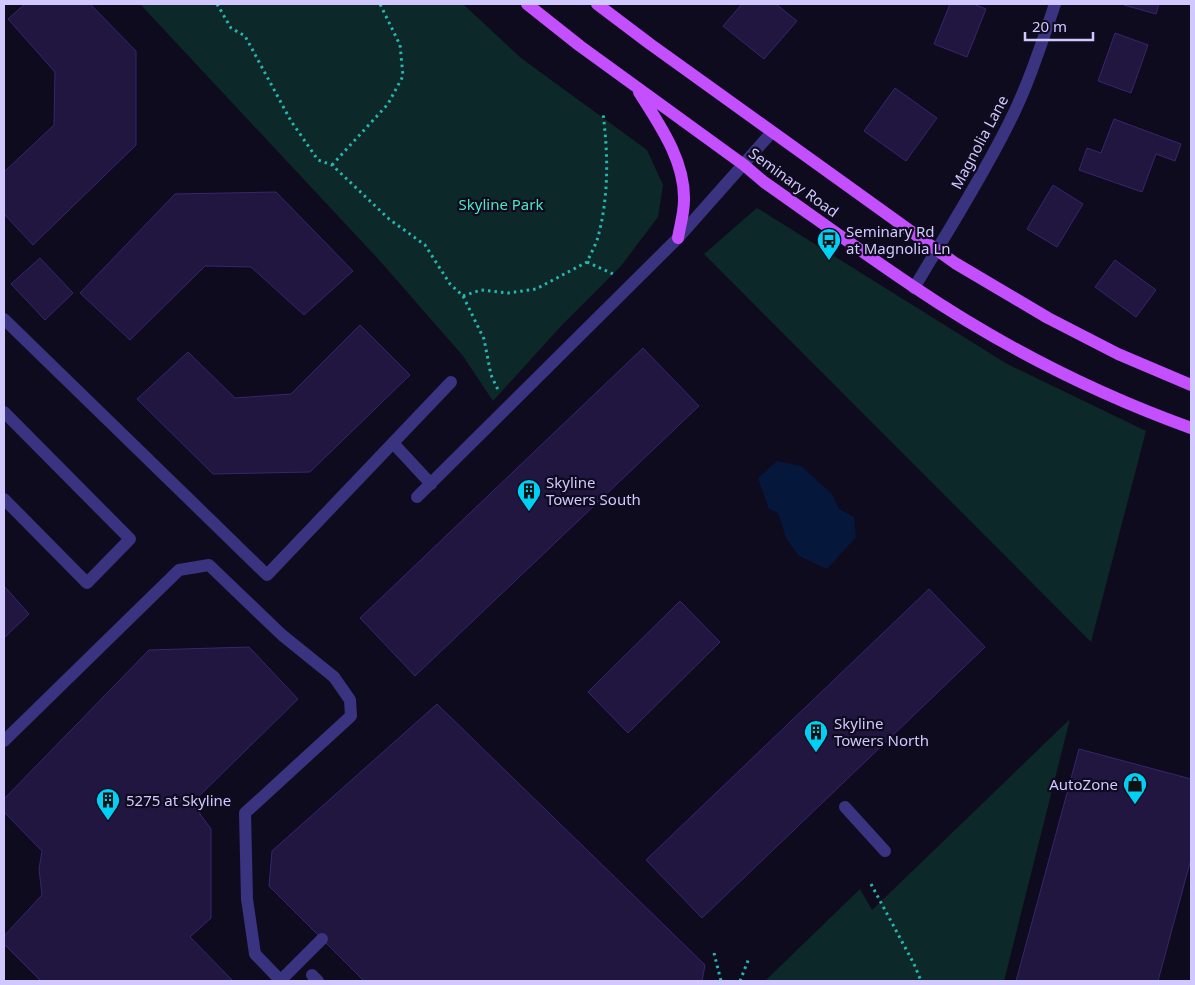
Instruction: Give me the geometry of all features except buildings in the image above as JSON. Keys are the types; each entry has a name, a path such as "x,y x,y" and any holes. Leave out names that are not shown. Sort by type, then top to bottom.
{"main road":[{"name":"Seminary Road","path":"527,4 580,46 744,165 764,182 914,288 984,331 1062,373 1149,413 1191,428"},
{"name":"Seminary Road","path":"597,4 936,250 1048,318 1118,354 1191,385"},
{"path":"635,85 662,128 681,171 684,200 678,238"}],"street":[{"name":"Magnolia Lane","path":"914,288 987,167 1009,124 1035,64 1055,4"},
{"path":"417,497 678,238 772,132"},
{"path":"4,319 267,575 451,382"},
{"path":"4,412 130,539 87,583 4,498"},
{"path":"393,443 431,484"},
{"path":"4,741 179,570 209,565 282,635 334,677 350,700 351,716 245,813 247,899 255,954 281,981 322,939"},
{"path":"845,807 885,851"}],"path":[{"path":"217,4 231,28 245,36 291,121 318,160 332,165 389,219 425,245 450,284 463,296 484,339 491,376 499,393"},
{"path":"332,165 388,104 403,76 400,45 380,4"},
{"path":"463,296 481,290 508,293 536,288 587,262 599,234 608,174 603,113"},
{"path":"587,262 613,274"},
{"path":"871,884 914,964 921,981"},
{"path":"714,953 721,981"},
{"path":"740,981 749,958"}],"green space":[{"name":"Skyline Park","path":"140,4 463,4 521,58 647,150 663,185 658,217 621,266 562,325 493,401 463,356 380,261"},
{"path":"757,208 1007,364 1146,431 1091,642 704,254"},
{"path":"1070,719 1004,981 765,981 860,889 872,910"}],"water":[{"path":"777,461 801,466 832,494 839,509 854,517 856,537 827,569 799,556 787,540 778,513 769,509 758,478"}],"place":[{"name":"Seminary Rd at Magnolia Ln","path":"829,261"},
{"name":"Skyline Towers South","path":"529,512"},
{"name":"Skyline Towers North","path":"816,753"},
{"name":"AutoZone","path":"1135,805"},
{"name":"5275 at Skyline","path":"108,821"}]}
